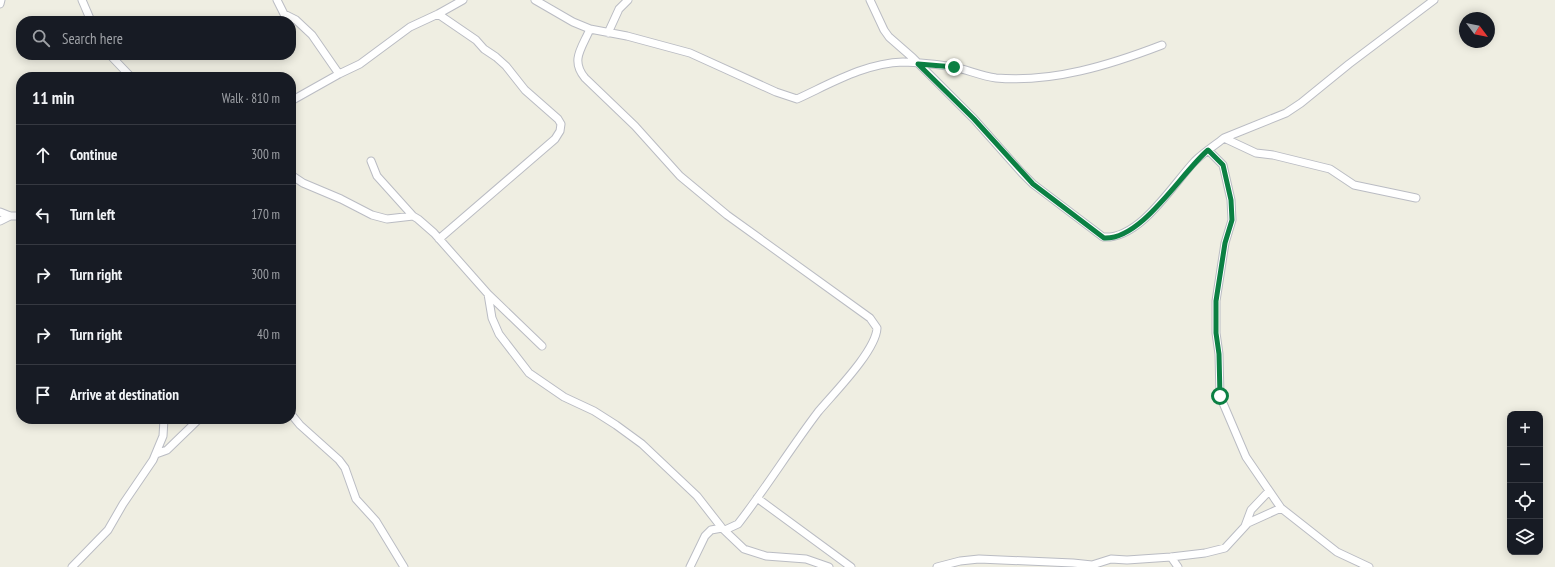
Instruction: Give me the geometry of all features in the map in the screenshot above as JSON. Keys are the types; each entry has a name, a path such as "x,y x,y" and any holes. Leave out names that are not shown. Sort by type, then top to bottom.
{"street":[{"path":"0,4 1,0"},
{"path":"82,0 89,16"},
{"path":"277,0 284,14 288,16"},
{"path":"296,98 338,74 360,64 410,27 463,0"},
{"path":"535,0 573,22 590,29 690,53 797,99 857,72 896,63 954,67 996,78 1035,77 1064,74 1116,62 1162,45"},
{"path":"608,33 619,9 628,0"},
{"path":"870,0 884,30 974,119 1033,184 1104,238 1118,235 1151,213 1195,161 1224,138 1286,113 1301,104 1349,64 1434,0"},
{"path":"438,14 476,40 484,49 506,66 525,90 558,119 560,124 560,131 555,139 439,239"},
{"path":"296,20 312,35 338,74"},
{"path":"590,29 577,60 578,70 585,78 635,126 680,176 727,215 870,318 877,328 873,340 855,368 818,412 738,524 724,529 711,530 705,536 690,567"},
{"path":"115,60 126,72"},
{"path":"1224,138 1256,153 1330,169 1354,184 1416,198"},
{"path":"1208,150 1223,165 1231,200 1232,220 1225,243 1216,301 1216,333 1219,354 1220,396 1246,457 1281,508 1337,552 1370,567"},
{"path":"370,161 377,176 412,216 418,219 439,239 488,294 542,346"},
{"path":"296,178 303,183 341,199 372,215 387,219 412,216"},
{"path":"0,212 10,216 16,216"},
{"path":"0,221 10,216"},
{"path":"488,294 492,318 499,334 530,373 564,397 605,418 642,444 697,496 737,543 754,553 806,559 829,567"},
{"path":"296,420 339,460 345,468 356,499 376,521 404,567"},
{"path":"72,567 108,530 122,504 156,454 164,436 164,424"},
{"path":"156,454 168,450 194,424"},
{"path":"937,567 960,561 979,559 1039,564 1073,562 1096,565 1111,559 1127,560 1206,553 1226,548 1245,526 1251,510 1269,492"},
{"path":"757,498 851,567"},
{"path":"1245,526 1281,508"},
{"path":"1171,557 1178,567"}],"route":[{"path":"954,67 918,64 974,119 1033,184 1104,238 1110,238 1118,235 1151,213 1176,186 1195,161 1208,150 1223,165 1231,200 1232,220 1225,243 1216,301 1216,333 1219,354 1218,380 1220,396"}]}
